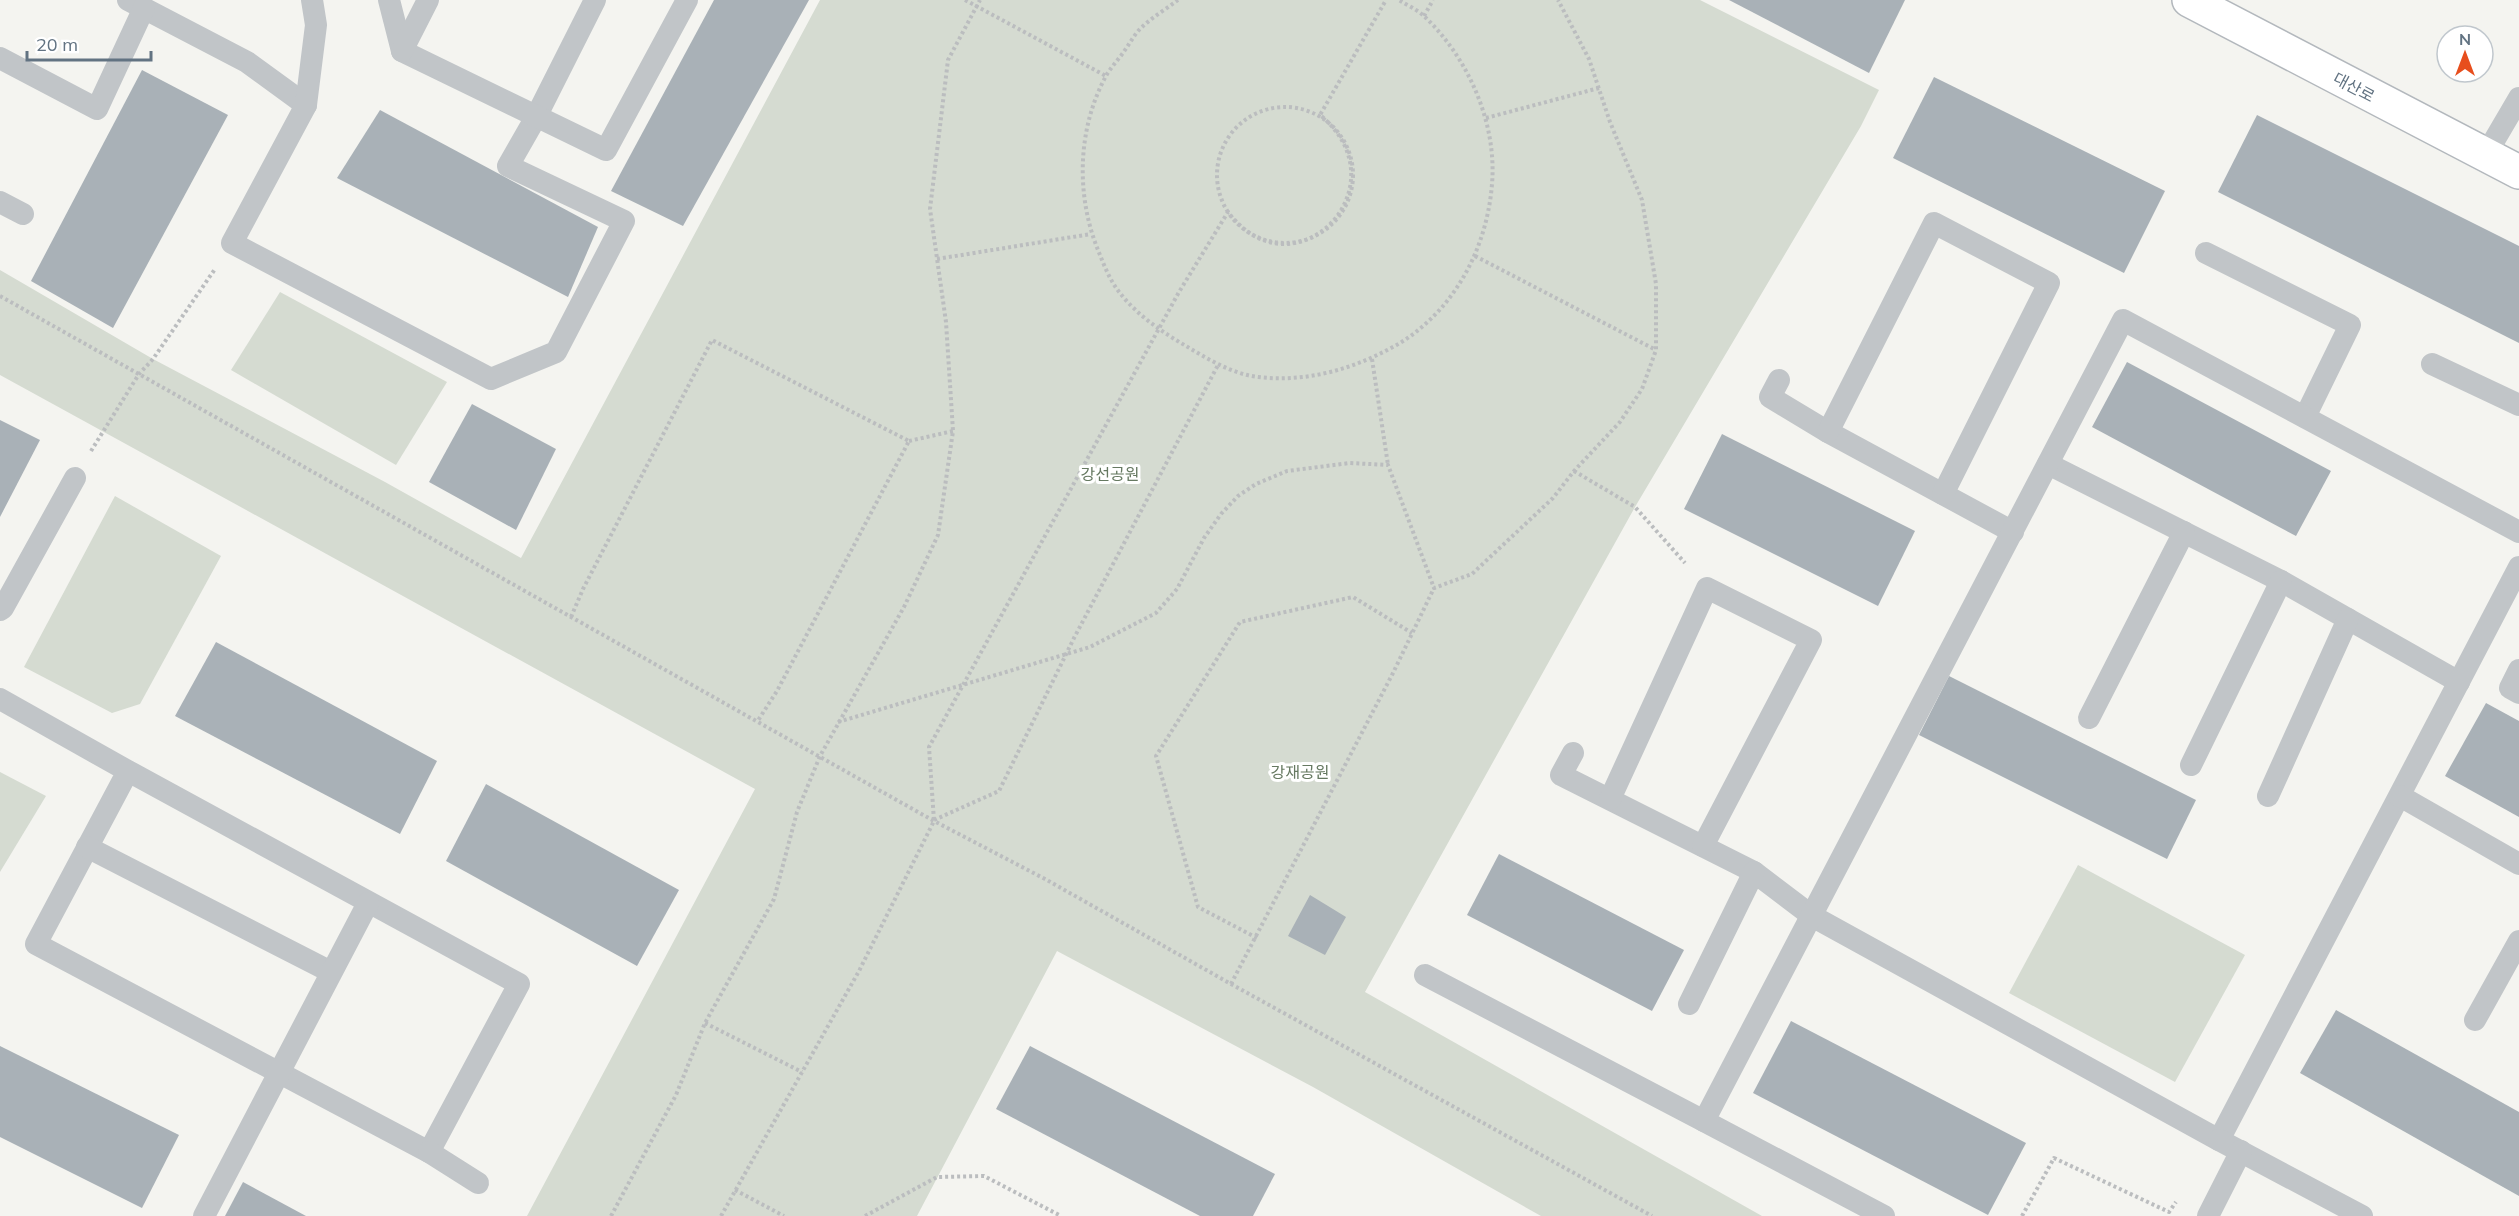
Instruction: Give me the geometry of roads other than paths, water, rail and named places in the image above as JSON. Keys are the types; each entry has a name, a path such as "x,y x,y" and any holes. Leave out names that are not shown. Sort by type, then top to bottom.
{"main road":[{"name":"대산로","path":"2189,0 2519,172"}],"lane":[{"path":"312,0 316,25 306,105 232,243 491,379 556,352 624,221 508,166 536,117 595,0"},
{"path":"388,0 402,51 606,150 687,0"},
{"path":"402,51 428,0"},
{"path":"0,58 97,109 136,4 247,62 306,105"},
{"path":"2485,156 2519,99"},
{"path":"0,202 23,214"},
{"path":"1828,432 1934,223 2049,283 1944,494"},
{"path":"2206,253 2350,325 2305,417"},
{"path":"1704,1120 2123,320 2519,532"},
{"path":"2432,364 2519,405"},
{"path":"1779,380 1770,397 1828,432 2013,532"},
{"path":"2048,464 2281,581 2459,682"},
{"path":"0,610 75,478"},
{"path":"2089,718 2184,532"},
{"path":"2219,1140 2519,567"},
{"path":"2191,765 2281,581"},
{"path":"1610,799 1707,588 1810,640 1703,846"},
{"path":"2268,796 2348,619"},
{"path":"2519,670 2510,688 2519,693"},
{"path":"0,699 519,984 429,1152"},
{"path":"1573,753 1560,775 1754,872 1812,916 2362,1216"},
{"path":"128,771 36,944 429,1152 478,1183"},
{"path":"2400,796 2519,864"},
{"path":"87,848 331,972"},
{"path":"1689,1004 1754,872"},
{"path":"204,1216 368,903"},
{"path":"2475,1020 2519,941"},
{"path":"1425,975 1884,1216"},
{"path":"2208,1216 2241,1151"}],"park label":[{"name":"강선공원","path":"1110,474"},
{"name":"강재공원","path":"1300,772"}]}
